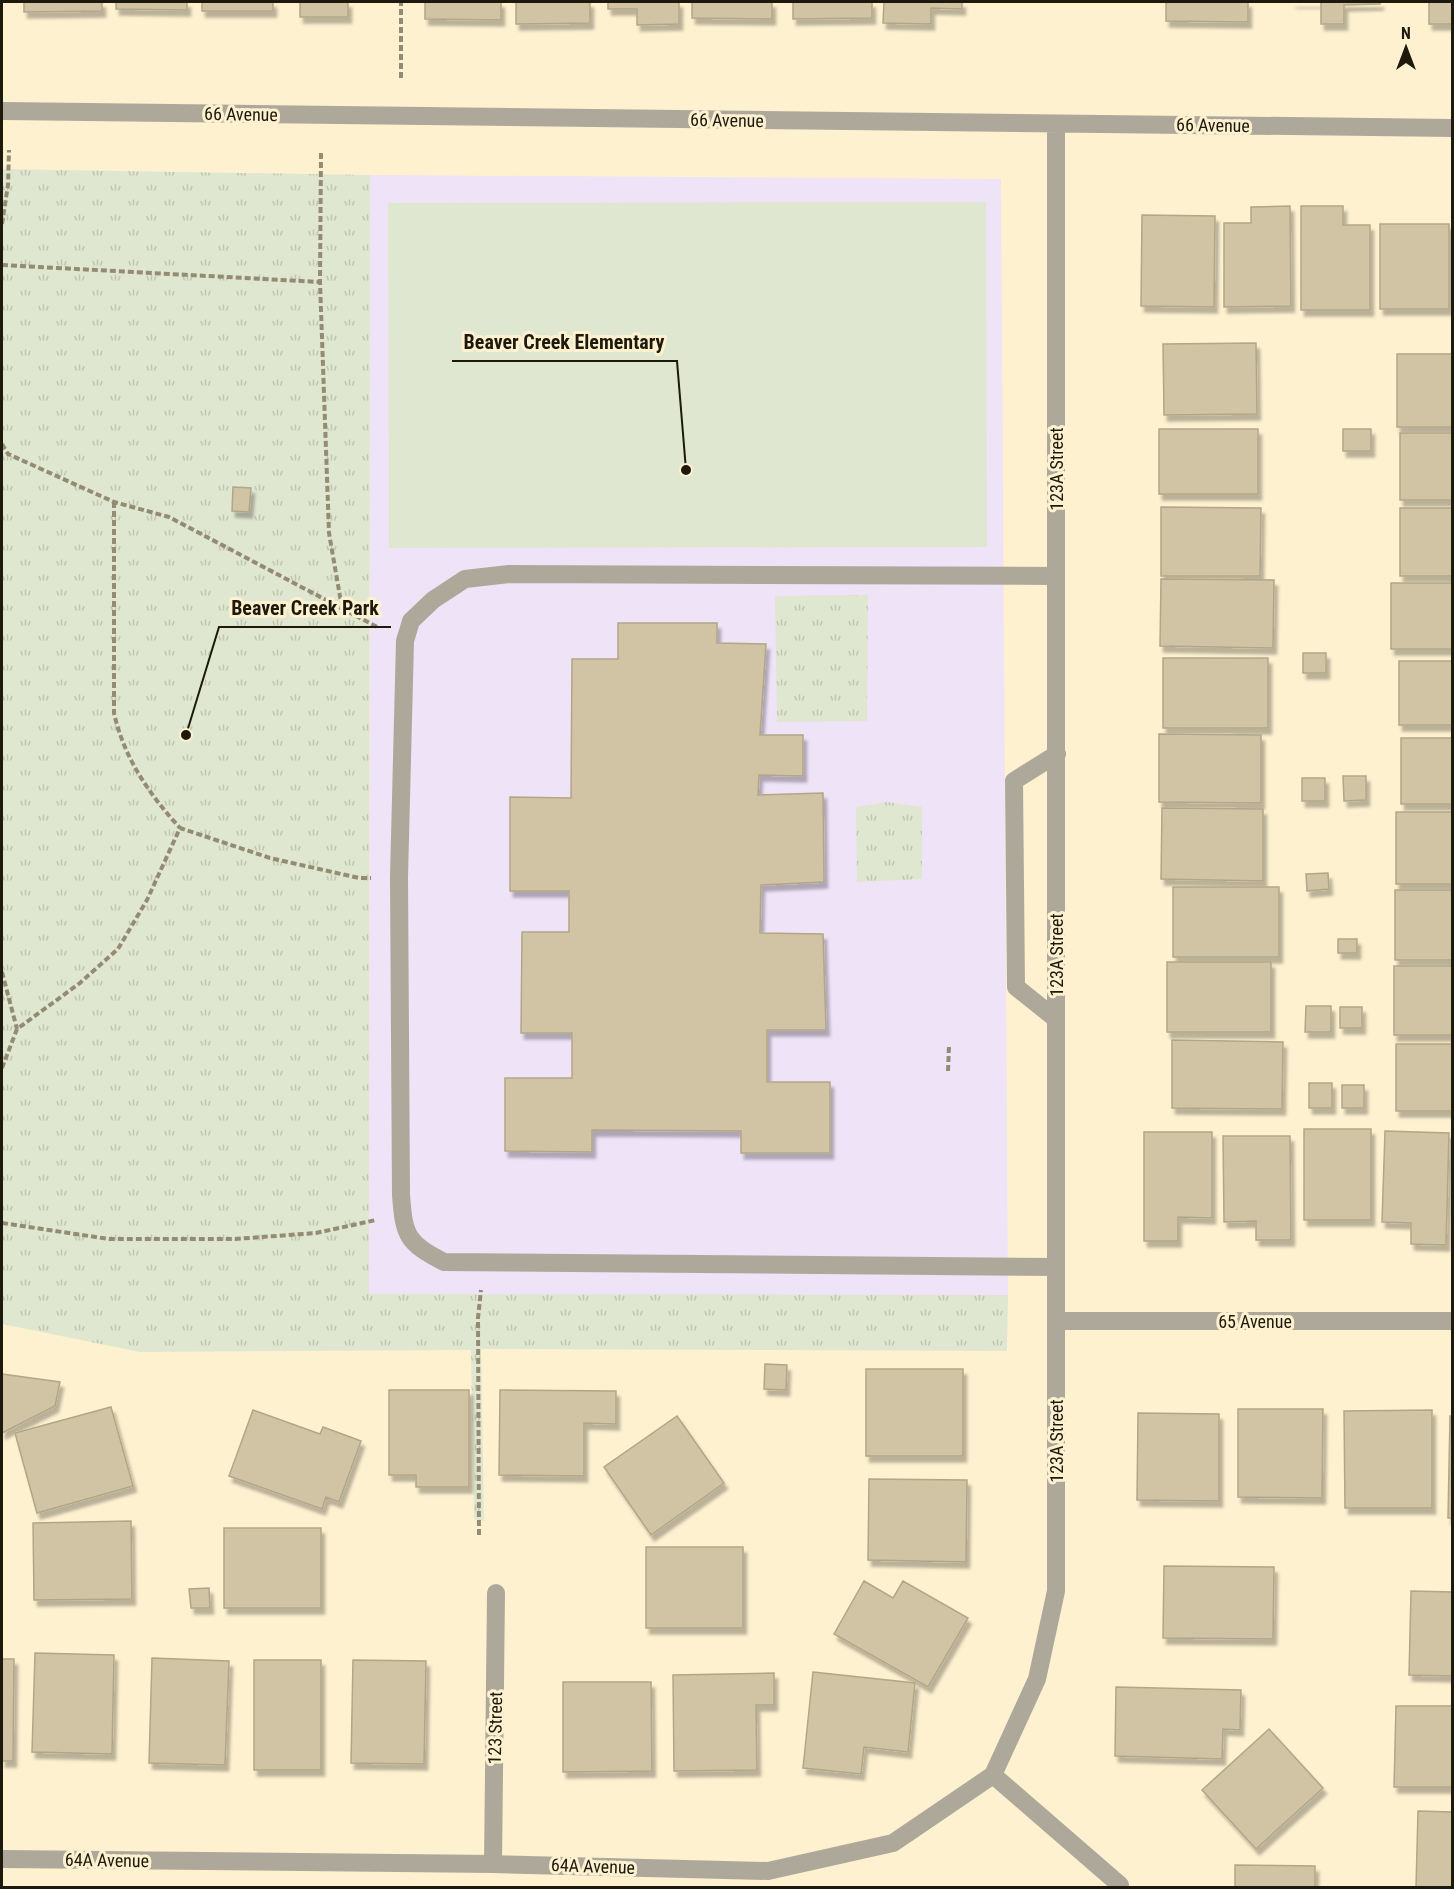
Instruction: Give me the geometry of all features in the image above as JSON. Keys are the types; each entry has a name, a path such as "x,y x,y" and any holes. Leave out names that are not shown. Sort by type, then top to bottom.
{"street":[{"name":"66 Avenue","path":"2,111 1452,128"},
{"name":"123A Street","path":"993,1775 1037,1679 1056,1591 1056,124"},
{"path":"1056,576 509,574 465,579 434,600 411,621 405,641 399,877 402,1215 403,1228 420,1249 444,1263 1056,1267"},
{"path":"1056,1019 1016,987 1014,781 1057,754"},
{"name":"65 Avenue","path":"1057,1321 1452,1321"},
{"name":"123 Street","path":"493,1863 496,1593"},
{"path":"993,1775 1120,1885"},
{"name":"64A Avenue","path":"2,1858 493,1863 768,1871 893,1843 993,1775"}],"path":[{"path":"401,2 401,78"},
{"path":"2,224 8,185 9,150"},
{"path":"321,153 320,282 329,533 342,608"},
{"path":"2,265 320,282"},
{"path":"2,444 8,454 114,502 169,517 405,641"},
{"path":"114,502 114,713 120,738 152,797 180,828 270,858 359,878 399,877"},
{"path":"2,1068 17,1029 80,983 118,949 147,900 180,828"},
{"path":"2,972 17,1029"},
{"path":"948,1071 949,1045"},
{"path":"2,1223 109,1239 235,1239 316,1233 402,1215"},
{"path":"479,1535 478,1318 484,1263"}],"shaded area":[{"path":"370,175 1001,179 1008,1295 369,1295"}],"green space":[{"path":"2,169 370,175 369,1294 1008,1295 1007,1351 481,1349 484,1521 474,1519 471,1350 140,1352 2,1324"},
{"path":"986,202 987,547 389,548 388,203"},
{"path":"868,595 867,721 777,722 775,596"},
{"path":"887,802 922,807 922,879 857,882 856,807"}],"building":[{"path":"24,2 102,2 102,11 24,12"},
{"path":"116,2 187,2 187,10 116,9"},
{"path":"202,2 273,2 273,11 202,11"},
{"path":"300,2 348,2 348,17 300,17"},
{"path":"425,2 501,2 501,20 425,19"},
{"path":"516,2 590,2 590,23 516,24"},
{"path":"608,2 679,2 679,24 637,25 637,9 608,9"},
{"path":"692,2 772,2 772,19 692,18"},
{"path":"793,2 872,2 872,18 793,19"},
{"path":"884,2 962,2 962,9 931,8 931,24 883,23"},
{"path":"1166,2 1248,2 1248,22 1166,21"},
{"path":"1321,2 1380,2 1380,4 1344,5 1344,24 1321,24"},
{"path":"1429,2 1452,2 1452,24 1429,24"},
{"path":"1290,206 1291,306 1224,307 1224,223 1251,223 1251,207"},
{"path":"1301,206 1343,206 1343,225 1370,225 1370,310 1301,310"},
{"path":"1142,215 1215,216 1214,307 1141,306"},
{"path":"1380,224 1449,224 1449,309 1380,309"},
{"path":"1256,343 1257,414 1164,415 1163,344"},
{"path":"1397,354 1452,354 1452,427 1397,427"},
{"path":"1159,429 1258,429 1258,494 1159,494"},
{"path":"1343,429 1371,429 1371,451 1343,451"},
{"path":"1400,433 1452,433 1452,500 1400,500"},
{"path":"233,487 251,488 249,512 232,511"},
{"path":"1161,507 1261,508 1260,576 1161,576"},
{"path":"1400,508 1452,508 1452,576 1400,576"},
{"path":"1161,579 1274,580 1273,648 1160,646"},
{"path":"1391,583 1452,583 1452,649 1391,649"},
{"path":"618,623 717,623 717,643 766,644 760,735 803,735 803,776 759,775 758,795 823,793 824,882 761,885 760,933 823,934 826,1030 767,1030 767,1082 830,1082 830,1153 741,1153 741,1131 592,1130 592,1152 505,1151 505,1078 572,1078 572,1033 521,1033 522,932 569,932 569,891 510,891 510,797 571,798 572,659 618,659"},
{"path":"1303,653 1326,653 1326,673 1303,673"},
{"path":"1163,658 1268,658 1268,728 1163,728"},
{"path":"1399,661 1452,661 1452,725 1399,725"},
{"path":"1159,734 1261,735 1261,803 1159,802"},
{"path":"1401,738 1452,738 1452,804 1401,804"},
{"path":"1343,776 1366,776 1366,800 1344,801"},
{"path":"1302,778 1325,778 1325,801 1302,801"},
{"path":"1162,808 1263,809 1263,881 1161,879"},
{"path":"1396,812 1452,812 1452,884 1396,884"},
{"path":"1328,873 1329,889 1307,891 1306,874"},
{"path":"1173,887 1279,887 1279,957 1173,957"},
{"path":"1395,890 1452,890 1452,960 1395,960"},
{"path":"1338,939 1357,939 1357,953 1338,953"},
{"path":"1167,962 1271,962 1271,1032 1167,1032"},
{"path":"1394,966 1452,966 1452,1035 1394,1035"},
{"path":"1306,1006 1331,1006 1331,1032 1305,1032"},
{"path":"1340,1007 1362,1007 1362,1028 1340,1028"},
{"path":"1172,1040 1283,1042 1282,1109 1172,1108"},
{"path":"1396,1044 1452,1044 1452,1111 1396,1111"},
{"path":"1309,1083 1332,1083 1332,1108 1309,1108"},
{"path":"1342,1085 1364,1085 1364,1108 1342,1108"},
{"path":"1304,1129 1371,1129 1371,1220 1304,1220"},
{"path":"1385,1131 1449,1133 1446,1245 1411,1244 1411,1223 1382,1222"},
{"path":"1144,1132 1212,1132 1212,1218 1178,1217 1178,1241 1144,1241"},
{"path":"1223,1136 1290,1136 1291,1240 1256,1240 1256,1221 1224,1222"},
{"path":"765,1364 787,1365 786,1390 764,1389"},
{"path":"866,1369 963,1369 963,1456 866,1456"},
{"path":"2,1374 60,1382 55,1406 2,1433"},
{"path":"389,1390 469,1390 469,1487 416,1487 416,1475 389,1475"},
{"path":"500,1390 616,1391 616,1424 584,1423 584,1476 499,1475"},
{"path":"111,1407 133,1486 37,1513 15,1433"},
{"path":"1238,1409 1323,1409 1322,1498 1238,1497"},
{"path":"253,1410 320,1434 323,1427 361,1441 339,1502 326,1497 322,1509 229,1476"},
{"path":"1432,1410 1432,1508 1345,1508 1344,1411"},
{"path":"1138,1413 1219,1414 1219,1501 1137,1500"},
{"path":"677,1416 724,1483 651,1535 604,1467"},
{"path":"1450,1416 1452,1416 1452,1518 1448,1518"},
{"path":"869,1479 967,1480 966,1562 868,1560"},
{"path":"131,1521 132,1599 34,1600 33,1523"},
{"path":"224,1528 321,1528 321,1608 224,1608"},
{"path":"646,1547 743,1547 743,1628 646,1628"},
{"path":"1164,1566 1274,1567 1273,1639 1163,1638"},
{"path":"864,1581 893,1598 903,1581 968,1618 928,1687 834,1634"},
{"path":"209,1588 210,1608 191,1608 189,1589"},
{"path":"1411,1591 1452,1592 1452,1676 1409,1675"},
{"path":"35,1653 114,1655 112,1754 32,1752"},
{"path":"152,1658 229,1661 225,1765 149,1763"},
{"path":"2,1659 14,1659 13,1761 2,1761"},
{"path":"254,1660 321,1660 321,1770 254,1770"},
{"path":"353,1660 426,1661 424,1764 351,1763"},
{"path":"813,1672 915,1683 908,1752 864,1747 861,1774 803,1768"},
{"path":"774,1673 774,1705 756,1705 757,1770 674,1771 673,1675"},
{"path":"563,1682 651,1682 652,1771 563,1772"},
{"path":"1116,1687 1241,1690 1240,1730 1223,1729 1222,1759 1115,1756"},
{"path":"1396,1706 1452,1706 1452,1787 1394,1787"},
{"path":"1269,1729 1323,1788 1256,1849 1202,1790"},
{"path":"1418,1811 1452,1812 1452,1888 1416,1888"},
{"path":"1235,1865 1315,1866 1315,1888 1235,1888"}],"place":[{"name":"Beaver Creek Elementary","path":"686,470"},
{"name":"Beaver Creek Park","path":"186,735"}]}
